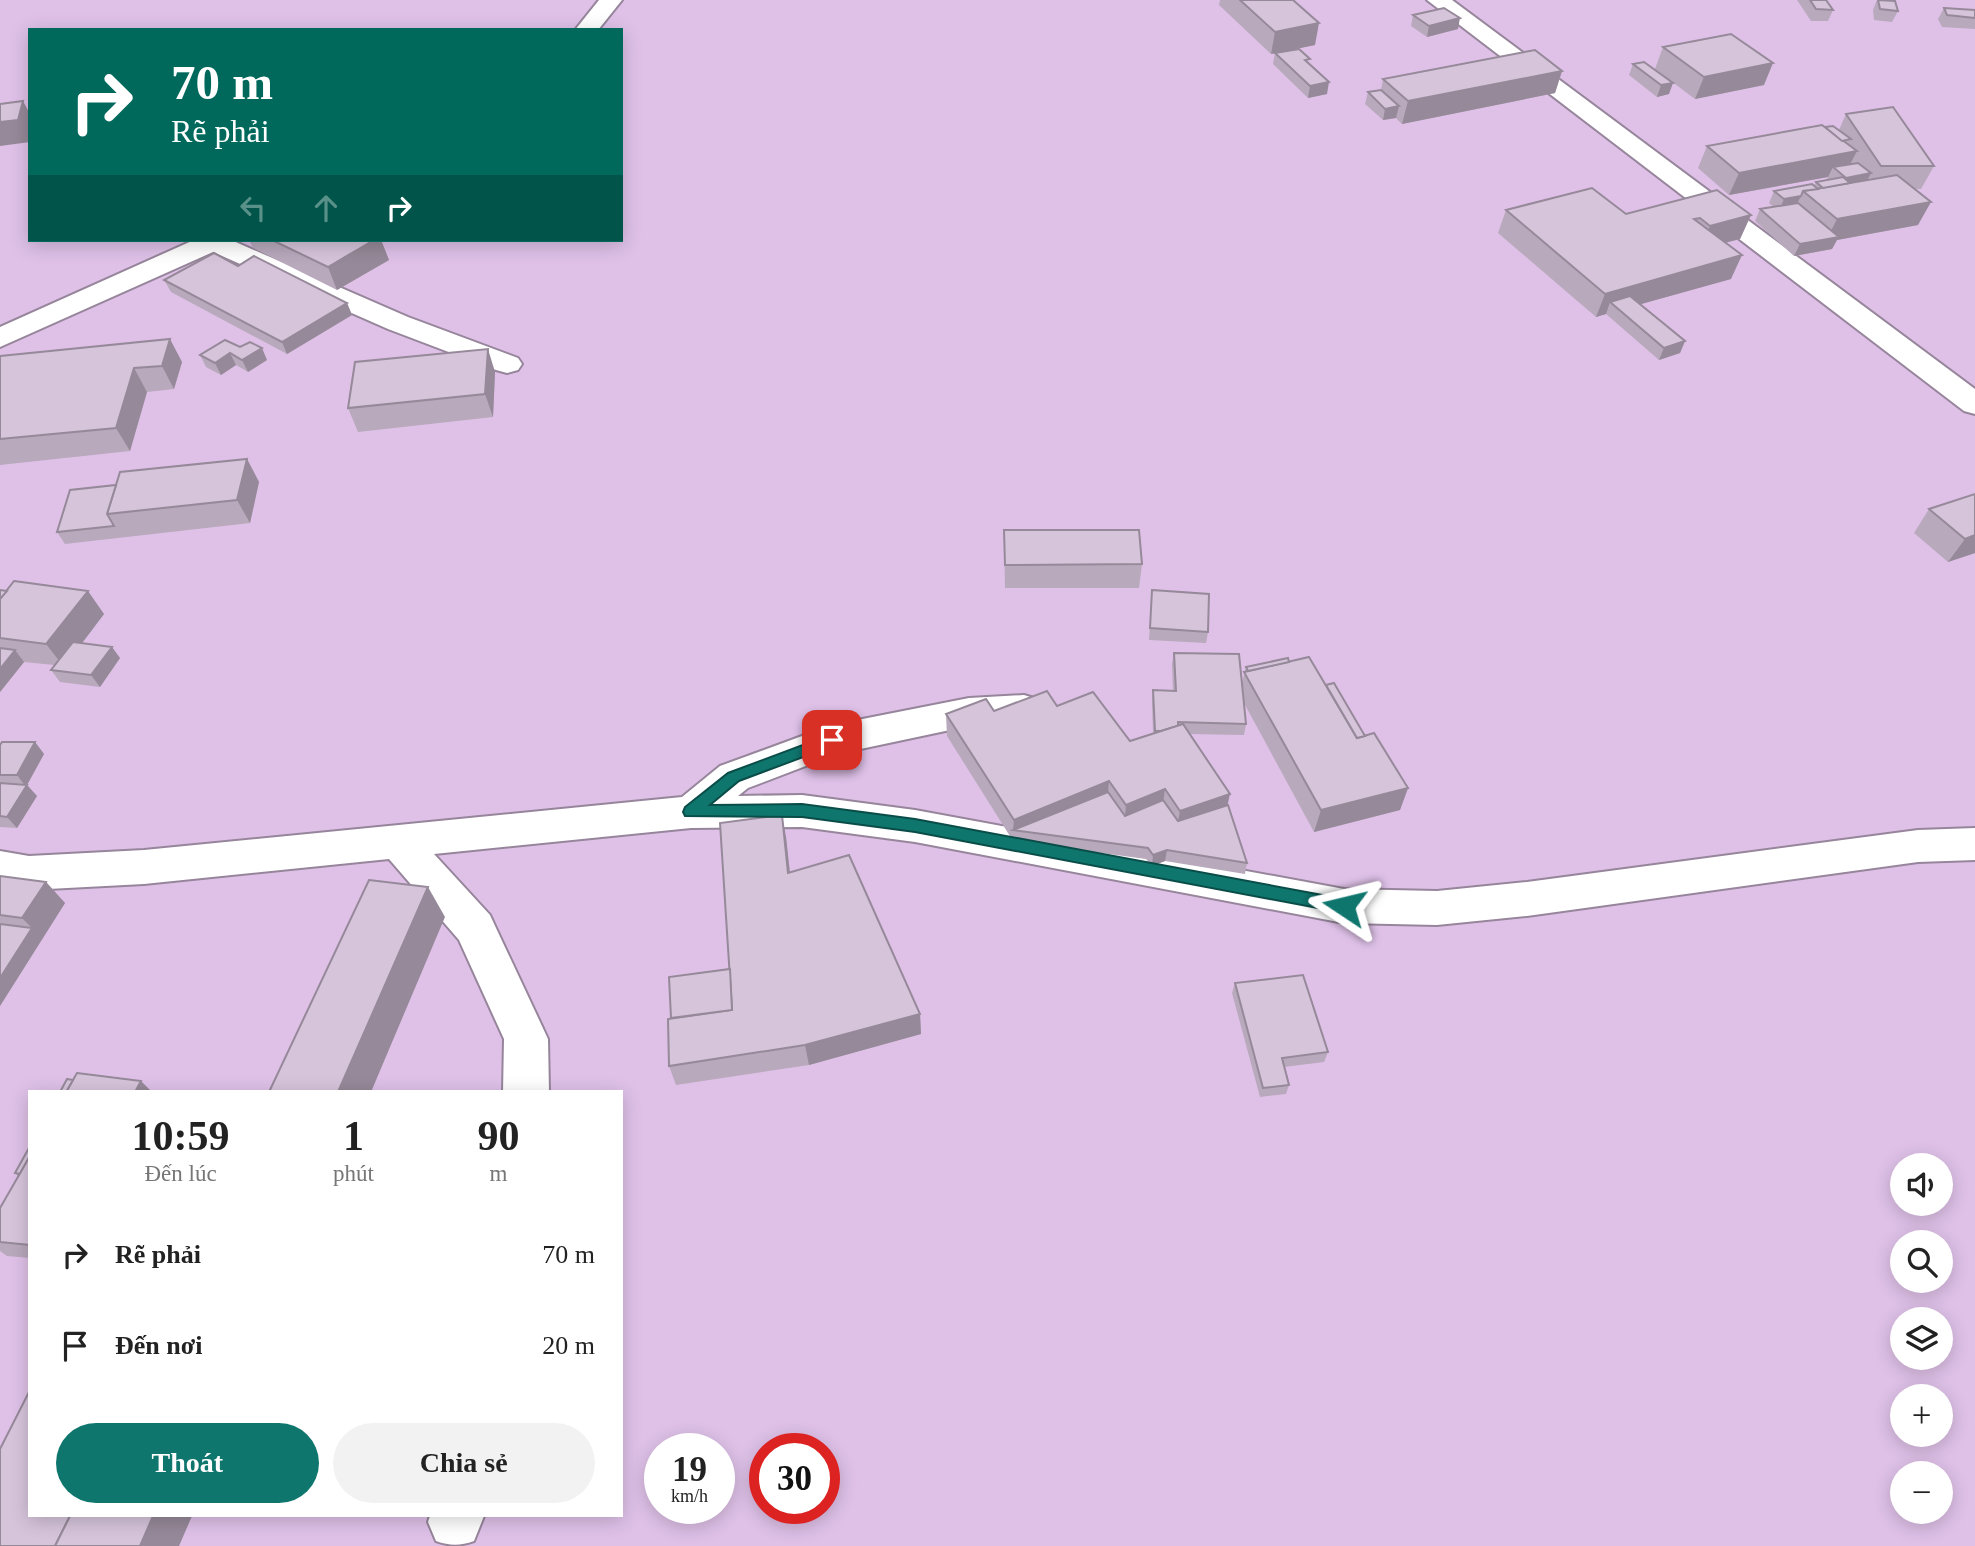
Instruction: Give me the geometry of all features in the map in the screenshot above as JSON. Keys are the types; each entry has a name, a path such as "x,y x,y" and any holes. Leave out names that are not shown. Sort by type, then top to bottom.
{"street":[{"path":"588,28 611,0"},
{"path":"1438,0 1975,404"},
{"path":"0,338 146,274 211,242"},
{"path":"215,242 398,323 507,364"},
{"path":"691,812 734,777 832,740 969,712 1024,709"},
{"path":"0,867 29,873 144,867 691,812 802,811 915,825 1344,906 1437,908 1918,846 1975,844"},
{"path":"398,841 475,928 526,1039 526,1090"}],"shaded area":[{"path":"0,0 1975,0 1975,1546 0,1546"}],"building":[{"path":"1240,0 1293,0 1319,23 1275,32"},
{"path":"1810,0 1826,0 1833,10 1816,9"},
{"path":"1878,0 1895,1 1898,11 1880,9"},
{"path":"1444,8 1460,18 1429,26 1413,15"},
{"path":"1944,8 1975,10 1975,18 1947,15"},
{"path":"1731,34 1773,63 1704,77 1663,47"},
{"path":"1299,49 1310,59 1305,60 1329,82 1310,86 1275,53"},
{"path":"1535,50 1562,71 1408,101 1383,79"},
{"path":"1644,62 1673,83 1661,85 1633,64"},
{"path":"1381,90 1399,106 1385,109 1368,92"},
{"path":"23,101 18,120 0,122 0,104"},
{"path":"1893,107 1934,166 1881,166 1846,114"},
{"path":"1822,125 1857,151 1739,173 1707,146"},
{"path":"1833,126 1851,139 1842,141 1825,127"},
{"path":"1858,163 1871,173 1846,178 1833,167"},
{"path":"1897,175 1931,202 1837,219 1803,191"},
{"path":"1843,177 1850,183 1823,188 1816,182"},
{"path":"1812,184 1818,189 1803,191 1801,196 1784,199 1774,191"},
{"path":"1592,188 1626,214 1717,190 1751,215 1710,226 1700,218 1694,219 1742,255 1605,294 1506,210"},
{"path":"1798,203 1839,237 1800,244 1760,209"},
{"path":"276,242 371,242 328,267"},
{"path":"214,253 238,266 254,256 347,303 282,342 164,280"},
{"path":"1630,296 1685,341 1664,348 1610,302"},
{"path":"170,339 162,366 134,368 116,428 0,439 0,356"},
{"path":"225,340 240,347 250,342 262,348 242,360 230,353 215,363 200,355"},
{"path":"488,349 485,394 348,408 355,362"},
{"path":"247,459 237,500 107,514 120,472"},
{"path":"116,485 107,514 114,526 57,532 70,490"},
{"path":"1975,494 1975,535 1965,539 1929,509"},
{"path":"1004,530 1139,530 1142,564 1005,565"},
{"path":"14,581 88,591 46,644 0,638 0,599"},
{"path":"0,590 7,591 0,599"},
{"path":"1152,590 1209,594 1208,632 1150,628"},
{"path":"73,642 112,647 91,675 51,670"},
{"path":"0,648 15,650 0,669"},
{"path":"1174,653 1239,654 1246,724 1178,722 1178,726 1155,731 1153,690 1176,691"},
{"path":"1309,657 1357,738 1374,733 1408,788 1321,810 1244,672"},
{"path":"1288,658 1289,662 1248,671 1246,667"},
{"path":"1334,683 1365,736 1357,738 1326,685"},
{"path":"1047,691 1057,706 1093,692 1130,741 1183,724 1230,794 1180,811 1165,789 1126,805 1109,781 1014,820 946,714 986,699 994,711"},
{"path":"2,742 35,742 17,775 0,775"},
{"path":"0,783 27,785 7,817 0,816"},
{"path":"1108,792 1125,816 1163,800 1178,821 1228,805 1247,863 1167,850 1153,855 1148,848 1013,830"},
{"path":"782,815 788,873 849,855 920,1014 805,1045 669,1066 668,1019 732,1010 720,823"},
{"path":"0,876 46,882 22,918 0,915"},
{"path":"369,880 428,887 339,1090 270,1090"},
{"path":"0,924 32,928 0,978"},
{"path":"730,969 732,1010 671,1018 669,977"},
{"path":"1303,975 1328,1052 1282,1058 1289,1085 1263,1088 1235,983"},
{"path":"77,1073 141,1081 136,1090 67,1090"},
{"path":"67,1079 73,1080 67,1090 61,1090"},
{"path":"28,1150 28,1160 20,1174 15,1173"},
{"path":"28,1159 28,1245 0,1242 0,1208"},
{"path":"28,1394 28,1517 70,1517 55,1546 0,1546 0,1449"},
{"path":"70,1517 153,1517 140,1546 55,1546"}],"route":[{"path":"832,740 734,777 691,812 802,811 915,825 1344,906"}]}
